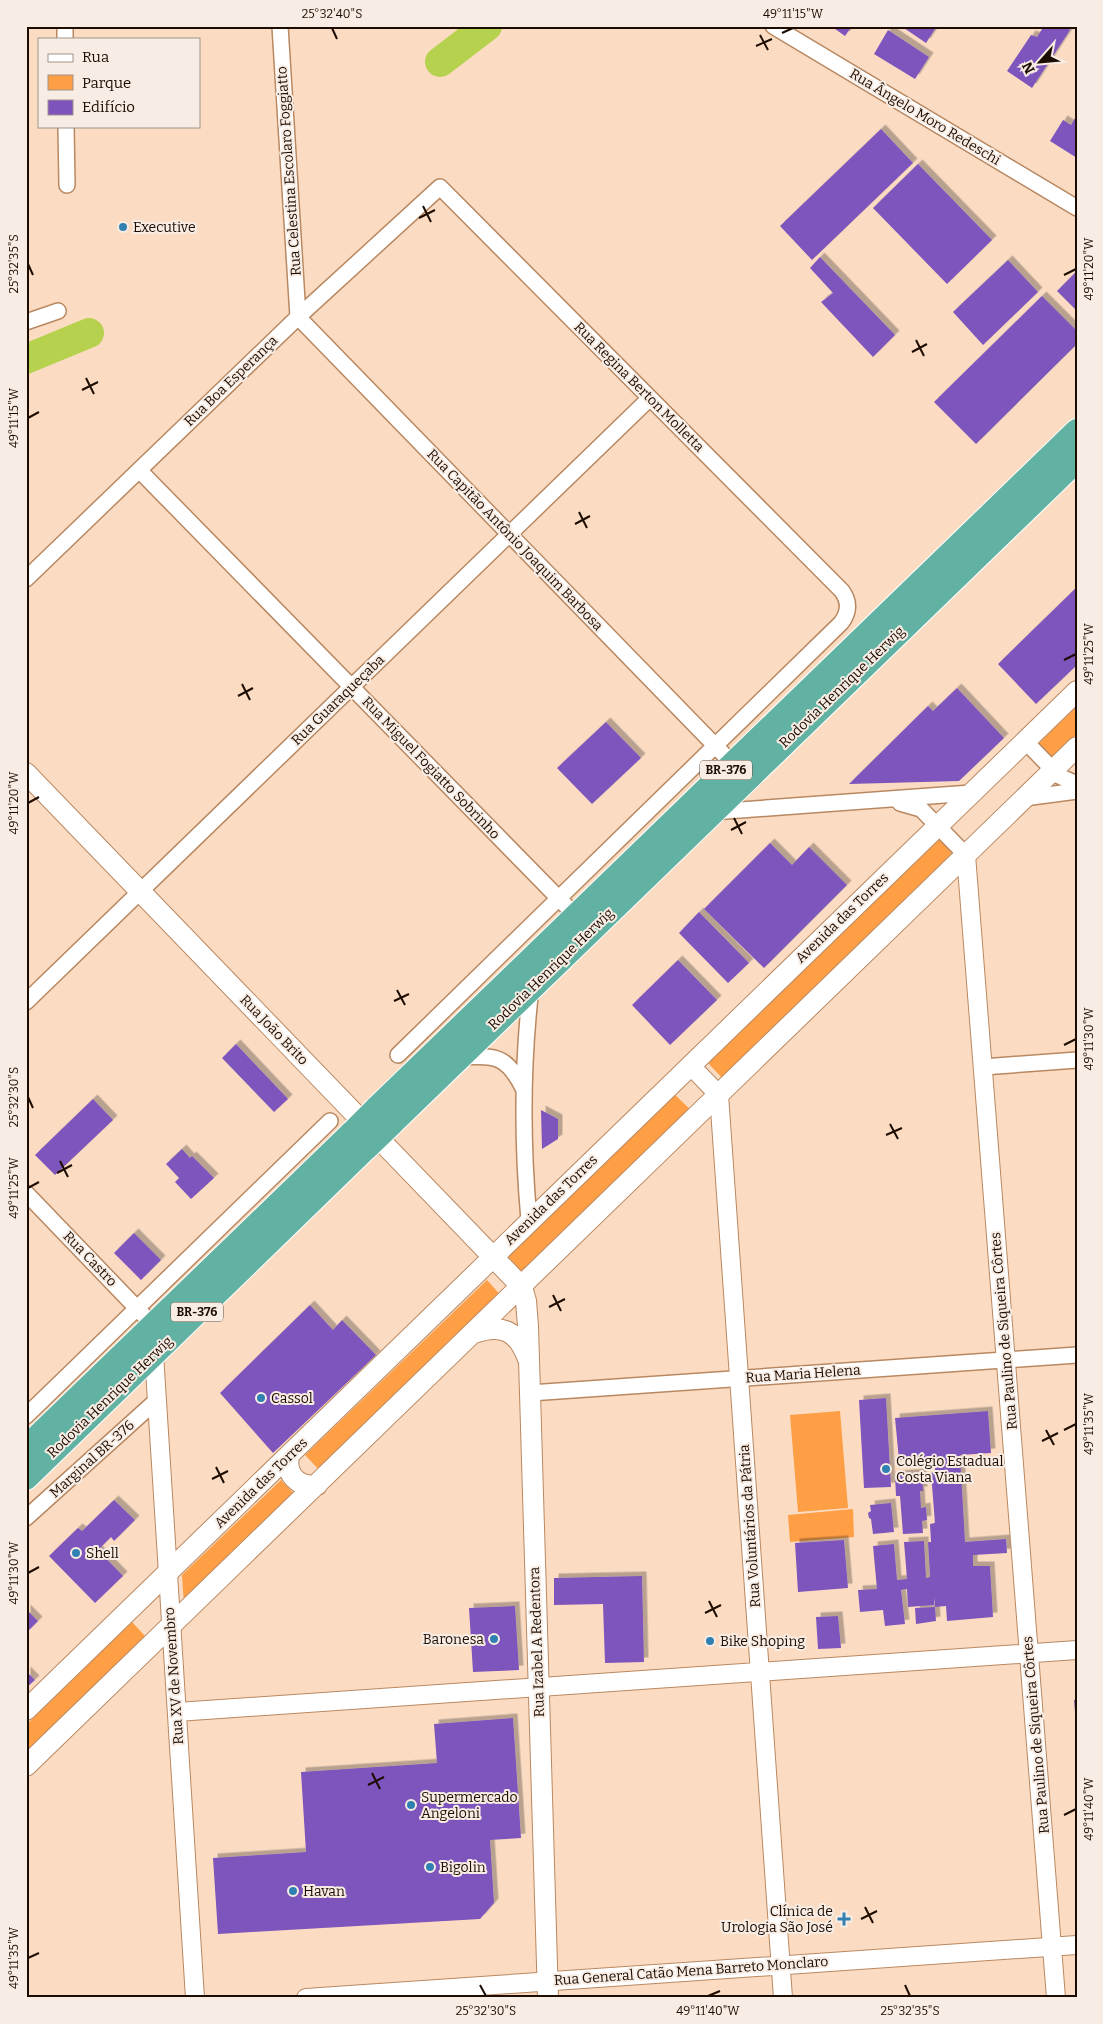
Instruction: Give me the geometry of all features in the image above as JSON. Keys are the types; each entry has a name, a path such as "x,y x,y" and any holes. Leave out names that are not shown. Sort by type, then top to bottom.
{"highway":[{"name":"Rodovia Henrique Herwig","path":"26,1478 154,1354 576,916 1077,431"},
{"name":"Rodovia Henrique Herwig","path":"383,1116 459,1057 1077,460"},
{"name":"Rodovia Henrique Herwig","path":"26,1448 153,1325 360,1140"}],"main road":[{"name":"Avenida das Torres","path":"26,1710 1077,691"},
{"path":"26,1766 1077,747"},
{"name":"Rua João Brito","path":"26,773 522,1286"},
{"name":"Rua Izabel A Redentora","path":"522,1286 527,1314 529,1363 548,1989"},
{"path":"474,1333 495,1329 506,1331 516,1337 523,1345 529,1363"},
{"path":"289,1456 289,1468 294,1479 305,1485 317,1485"}],"street":[{"name":"Rua Celestina Escolaro Foggiatto","path":"280,26 298,316"},
{"name":"Rua Ângelo Moro Redeschi","path":"773,26 1077,208"},
{"path":"66,128 68,185"},
{"name":"Rua Boa Esperança","path":"26,579 298,316 440,187"},
{"name":"Rua Regina Berton Molletta","path":"440,187 844,594 848,606 845,618 841,623 716,747"},
{"path":"26,322 58,311"},
{"name":"Rua Capitão Antônio Joaquim Barbosa","path":"298,316 733,764"},
{"name":"Rua Guaraqueçaba","path":"26,1002 650,398"},
{"name":"Rua Miguel Fogiatto Sobrinho","path":"139,470 576,916"},
{"path":"1025,741 1059,776 1077,784"},
{"path":"398,1055 716,747"},
{"path":"1024,798 1077,791"},
{"path":"713,812 971,794"},
{"path":"886,800 921,809 966,855"},
{"name":"Rua Paulino de Siqueira Côrtes","path":"966,855 1056,1998"},
{"path":"932,888 949,884 964,891 969,898"},
{"path":"530,1220 524,1089 531,988"},
{"path":"459,1057 482,1056 497,1058 507,1063 515,1072 524,1089"},
{"path":"983,1067 1077,1060"},
{"path":"690,1065 719,1096"},
{"name":"Rua Voluntários da Pátria","path":"719,1096 783,1998"},
{"path":"26,1416 330,1121"},
{"name":"Rua Castro","path":"26,1193 153,1325"},
{"name":"Rua XV de Novembro","path":"154,1354 196,1998"},
{"name":"Rua Maria Helena","path":"530,1393 1077,1355"},
{"name":"Marginal BR-376","path":"26,1518 157,1400"},
{"path":"177,1712 1077,1650"},
{"name":"Rua General Catão Mena Barreto Monclaro","path":"306,1998 548,1989 781,1965 1077,1945"}],"green space":[{"path":"1077,706 1077,734 1052,758 1038,744"},
{"path":"939,838 952,853 725,1081 708,1063"},
{"path":"674,1094 692,1111 521,1277 506,1257"},
{"path":"487,1280 503,1298 322,1473 305,1455"},
{"path":"840,1411 848,1508 798,1512 790,1415"},
{"path":"281,1480 297,1497 184,1605 182,1575"},
{"path":"853,1509 854,1537 790,1542 788,1515"},
{"path":"132,1622 146,1637 26,1753 26,1725"}],"building":[{"path":"831,26 852,26 845,36"},
{"path":"901,26 937,26 926,43"},
{"path":"1044,26 1064,26 1070,30 1032,88 1007,71 1031,35 1037,37"},
{"path":"888,30 929,57 915,79 874,54"},
{"path":"1077,115 1077,158 1050,141 1063,120 1071,125"},
{"path":"881,129 913,163 812,260 780,226"},
{"path":"918,164 992,240 947,284 873,208"},
{"path":"820,257 895,335 873,357 821,302 833,293 810,268"},
{"path":"1008,260 1038,292 983,345 953,312"},
{"path":"1077,271 1077,311 1057,291"},
{"path":"1042,296 1077,331 1077,344 976,444 934,402"},
{"path":"1077,587 1077,665 1036,704 998,664"},
{"path":"957,688 1004,738 959,781 849,784 928,706 933,711"},
{"path":"606,722 641,758 592,804 557,768"},
{"path":"770,843 792,865 809,847 847,885 764,968 704,909"},
{"path":"699,912 749,963 728,983 679,933"},
{"path":"678,960 717,1000 670,1045 632,1005"},
{"path":"236,1044 288,1099 274,1112 222,1058"},
{"path":"93,1099 113,1120 55,1175 35,1155"},
{"path":"541,1110 558,1119 558,1139 542,1149"},
{"path":"182,1149 190,1158 192,1156 214,1178 191,1199 175,1182 179,1178 166,1164"},
{"path":"134,1233 161,1260 141,1280 114,1253"},
{"path":"310,1305 333,1330 342,1320 376,1355 273,1453 220,1393"},
{"path":"886,1398 891,1487 864,1488 859,1400"},
{"path":"988,1411 991,1453 960,1455 965,1542 1006,1539 1007,1553 973,1555 973,1566 990,1566 993,1617 947,1621 946,1606 935,1607 934,1596 934,1605 908,1607 907,1589 901,1590 905,1624 885,1626 883,1610 860,1612 858,1590 877,1589 873,1546 894,1544 897,1580 907,1579 904,1542 924,1541 926,1578 930,1577 928,1542 931,1542 930,1524 935,1523 931,1473 935,1472 935,1457 899,1460 895,1418"},
{"path":"922,1473 923,1491 920,1491 921,1508 926,1507 927,1520 922,1521 923,1533 903,1534 900,1496 896,1496 895,1475"},
{"name":"Shell","path":"114,1500 135,1520 114,1541 111,1537 98,1550 123,1576 95,1603 49,1556 78,1528 82,1531"},
{"path":"891,1503 894,1532 873,1534 871,1519 868,1513 871,1511 870,1505"},
{"path":"844,1540 848,1588 798,1592 795,1543"},
{"path":"642,1576 644,1662 605,1663 603,1604 554,1605 554,1578"},
{"name":"Baronesa","path":"515,1606 519,1670 473,1672 469,1608"},
{"path":"935,1607 936,1621 916,1624 915,1608"},
{"path":"26,1609 38,1621 26,1633"},
{"path":"838,1616 841,1648 818,1649 816,1617"},
{"path":"26,1671 35,1680 26,1688"},
{"path":"1074,1700 1077,1700 1077,1712 1075,1712"},
{"path":"513,1718 521,1838 490,1840 494,1903 480,1919 218,1934 213,1858 306,1852 301,1772 437,1763 434,1724"}],"waterway":[{"path":"440,62 487,26"},
{"path":"26,359 89,333"}],"place":[{"name":"Executive","path":"123,227"},
{"name":"Cassol","path":"261,1398"},
{"name":"Colégio Estadual Costa Viana","path":"886,1469"},
{"name":"Shell","path":"76,1553"},
{"name":"Baronesa","path":"494,1639"},
{"name":"Bike Shoping","path":"710,1641"},
{"name":"Supermercado Angeloni","path":"411,1805"},
{"name":"Bigolin","path":"430,1867"},
{"name":"Havan","path":"293,1891"},
{"name":"Clínica de Urologia São José","path":"844,1919"}]}
